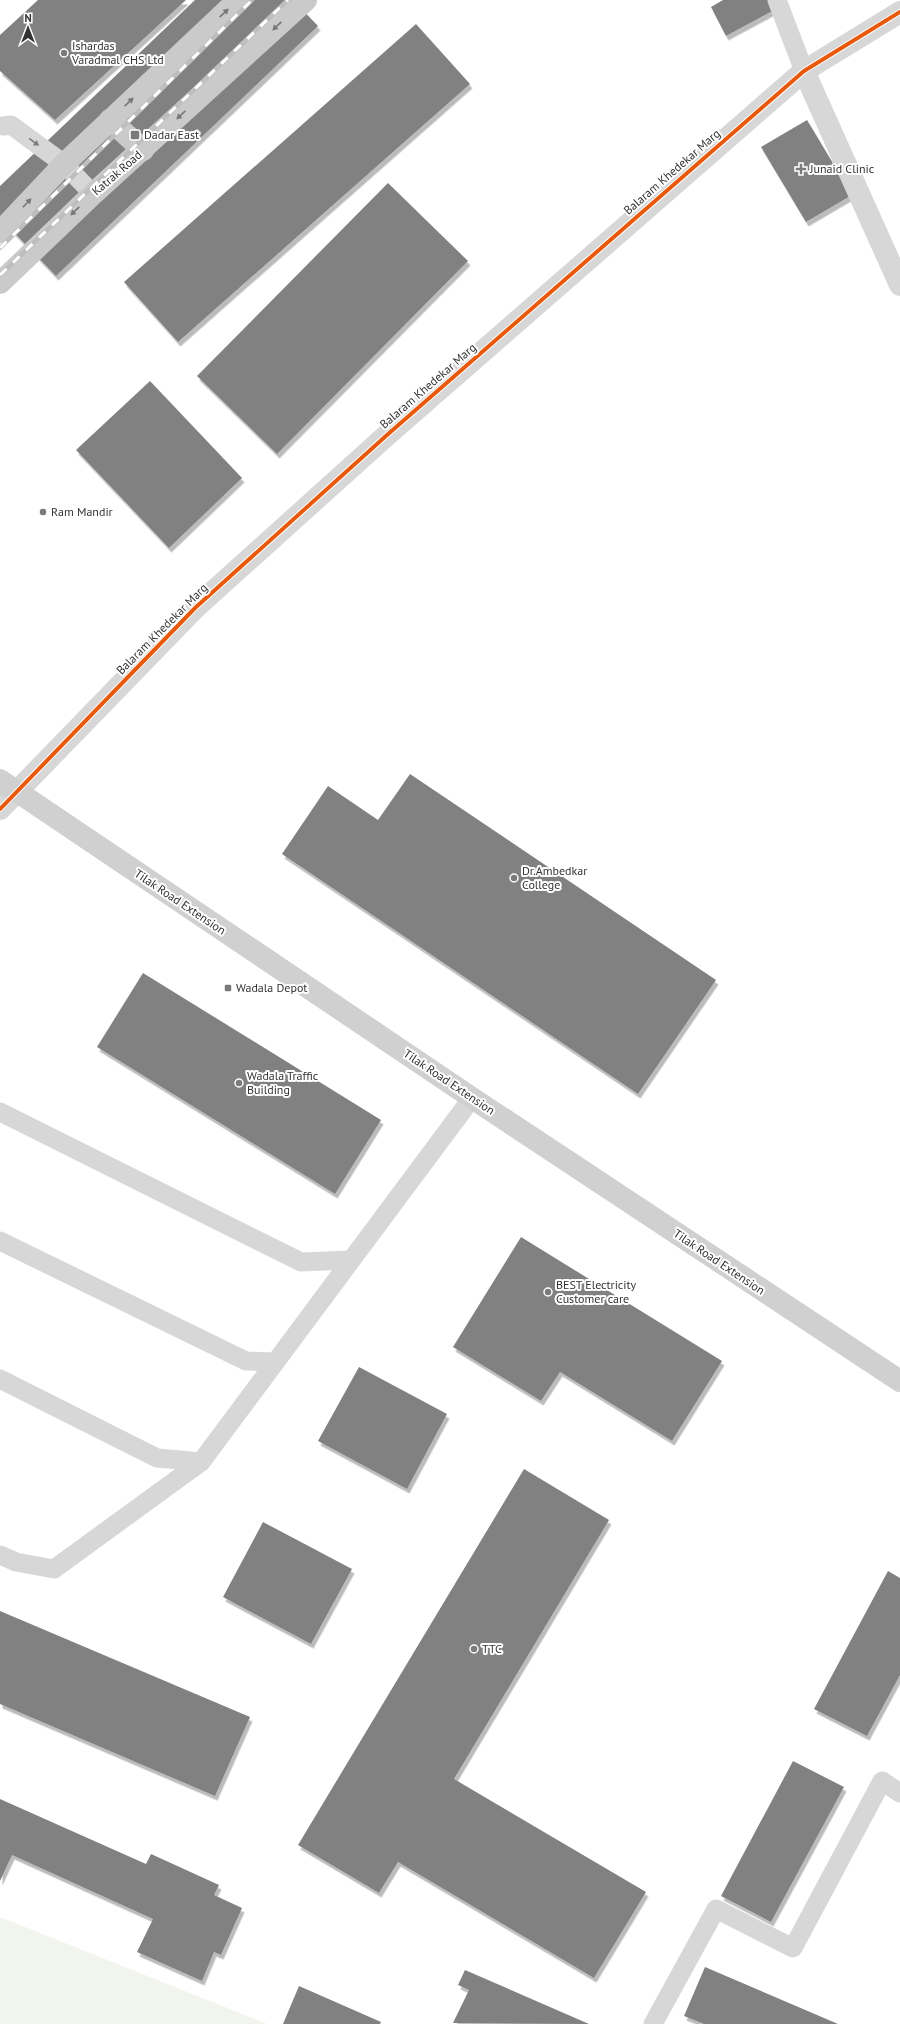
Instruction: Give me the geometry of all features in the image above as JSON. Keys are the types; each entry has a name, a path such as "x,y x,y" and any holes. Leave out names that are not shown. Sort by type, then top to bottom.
{"main road":[{"path":"0,232 64,164 238,0"},
{"name":"Katrak Road","path":"0,283 93,194 306,0"},
{"path":"110,120 143,150"},
{"name":"Tilak Road Extension","path":"9,786 472,1098 900,1382"}],"street":[{"name":"Balaram Khedekar Marg","path":"0,809 9,786 194,608 392,430 804,71 900,12"},
{"path":"804,71 900,285"}],"lane":[{"path":"777,0 804,71"},
{"path":"3,126 11,125 64,164 93,194"},
{"path":"0,1554 16,1562 54,1569 201,1462 472,1098"},
{"path":"0,1112 301,1262 351,1260"},
{"path":"0,1241 246,1361 275,1362"},
{"path":"0,1379 157,1458 201,1462"},
{"path":"654,2024 716,1909 793,1948 882,1781 900,1793"}],"shaded area":[{"path":"0,1917 267,2024 0,2024"}],"building":[{"name":"Ishardas Varadmal CHS Ltd","path":"38,0 186,0 55,120 0,71 0,35"},
{"path":"195,0 293,0 318,26 56,276 0,218 0,186"},
{"path":"723,0 774,0 778,8 726,36 711,7"},
{"path":"416,24 470,84 178,342 124,282"},
{"path":"807,120 852,195 806,222 761,147"},
{"path":"388,183 468,261 277,454 197,376"},
{"path":"150,381 242,478 169,548 76,450"},
{"path":"410,774 716,980 638,1094 282,854 328,786 378,820"},
{"name":"Wadala Traffic Building","path":"143,973 381,1120 335,1194 97,1047"},
{"name":"BEST Electricity Customer care","path":"521,1237 722,1361 672,1441 560,1372 541,1401 453,1347"},
{"path":"359,1367 447,1414 407,1489 318,1441"},
{"name":"TTC","path":"524,1469 609,1520 454,1779 646,1892 594,1978 398,1862 379,1893 298,1845"},
{"path":"263,1522 352,1569 311,1644 223,1597"},
{"path":"888,1571 900,1578 900,1675 867,1736 814,1709"},
{"path":"0,1611 250,1717 215,1796 0,1704"},
{"path":"793,1761 844,1787 771,1922 721,1896"},
{"path":"0,1799 146,1864 151,1854 219,1885 214,1895 242,1908 221,1955 214,1952 202,1981 137,1952 153,1919 12,1855 0,1881"},
{"path":"705,1967 838,2024 704,2024 684,2016"},
{"path":"465,1970 589,2024 453,2023 469,1990 458,1985"},
{"path":"299,1986 381,2022 380,2024 283,2024"}],"railway":[{"path":"0,248 252,0"},
{"path":"0,275 288,0"}],"cycle path":[{"path":"0,809 195,608 387,435 804,71 900,12"}],"place":[{"name":"Ishardas Varadmal CHS Ltd","path":"64,53"},
{"name":"Dadar East","path":"135,135"},
{"name":"Junaid Clinic","path":"801,169"},
{"name":"Ram Mandir","path":"43,512"},
{"name":"Dr.Ambedkar College","path":"514,878"},
{"name":"Wadala Depot","path":"228,988"},
{"name":"Wadala Traffic Building","path":"239,1083"},
{"name":"BEST Electricity Customer care","path":"548,1292"},
{"name":"TTC","path":"474,1649"}]}
